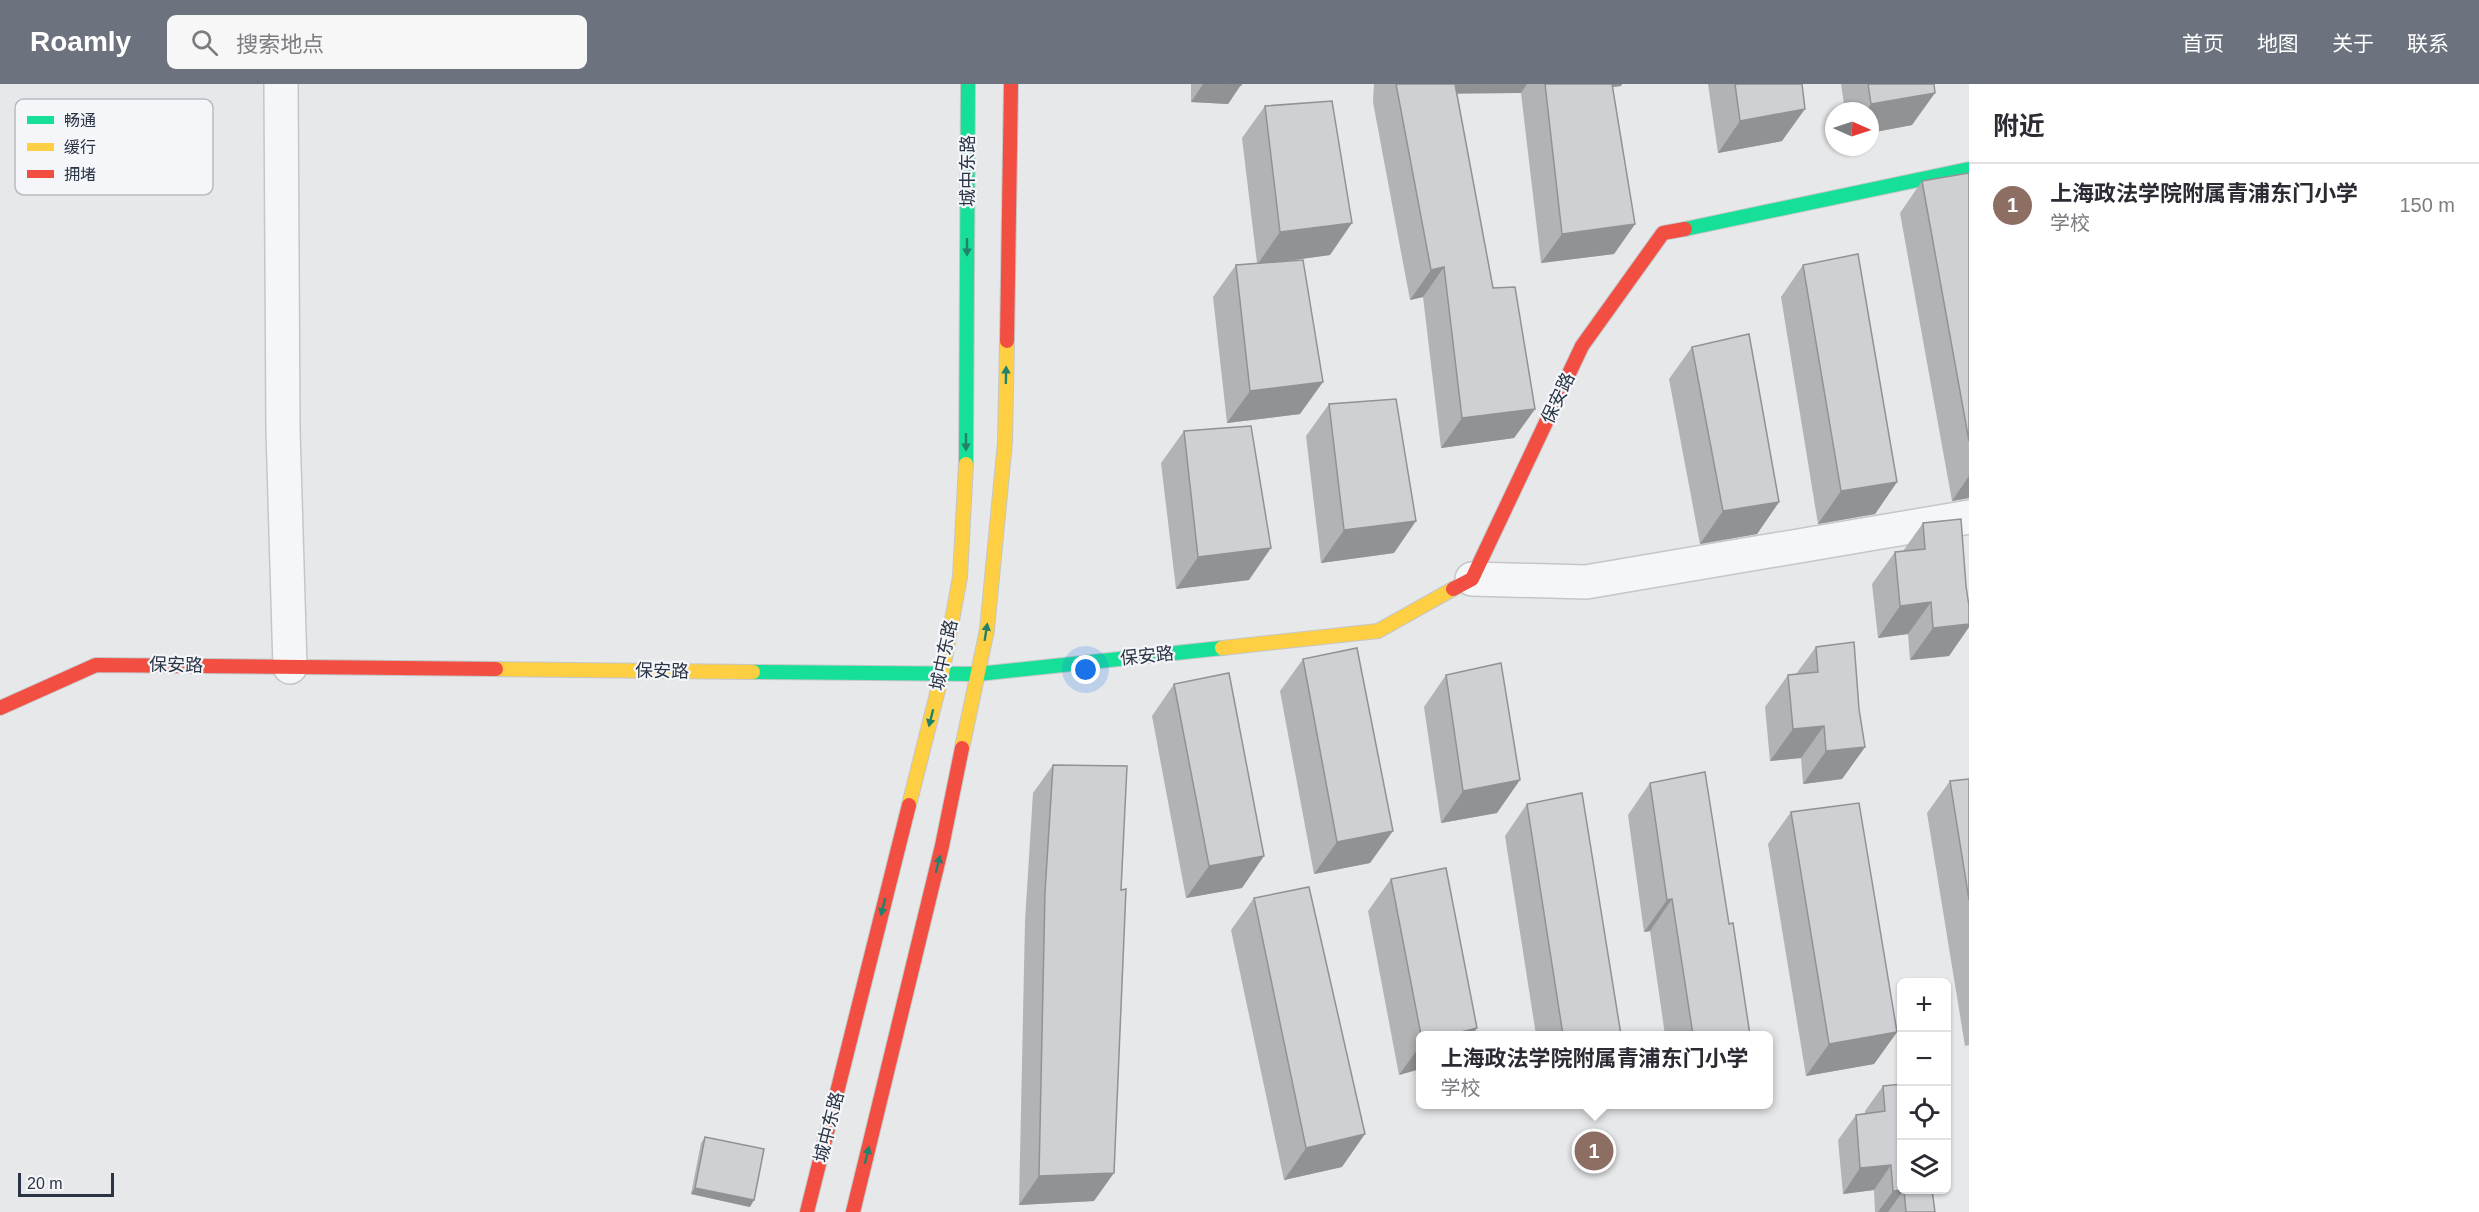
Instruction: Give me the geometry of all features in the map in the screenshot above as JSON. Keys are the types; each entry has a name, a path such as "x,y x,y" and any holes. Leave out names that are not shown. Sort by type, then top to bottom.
{"main road":[{"name":"城中东路","path":"807,1212 942,674 960,577 966,460 968,84"},
{"name":"城中东路","path":"853,1212 942,846 987,630 1005,442 1011,84"},
{"name":"保安路","path":"0,708 96,665 978,674 1378,631 1472,579 1582,346 1663,233 1969,169"}],"street":[{"path":"281,84 283,430 290,667"},
{"path":"1472,579 1586,582 1969,517"}],"building":[{"path":"1396,84 1455,84 1493,288 1515,287 1535,409 1462,418 1444,267 1431,270"},
{"path":"1545,84 1612,84 1635,224 1562,234"},
{"path":"1735,84 1802,84 1805,109 1740,121"},
{"path":"1868,84 1934,84 1935,93 1871,102"},
{"path":"1332,101 1352,223 1280,232 1265,106"},
{"path":"1969,173 1969,441 1922,181"},
{"path":"1858,254 1897,482 1841,491 1803,265"},
{"path":"1303,260 1323,382 1250,391 1236,265"},
{"path":"1749,334 1779,502 1723,511 1692,347"},
{"path":"1396,399 1416,521 1344,530 1329,404"},
{"path":"1251,426 1271,548 1198,557 1184,431"},
{"path":"1961,519 1969,624 1933,628 1931,602 1900,606 1895,552 1925,549 1923,523"},
{"path":"1854,642 1859,709 1865,747 1826,751 1824,726 1793,729 1788,675 1818,672 1816,647"},
{"path":"1357,648 1393,831 1337,842 1303,659"},
{"path":"1501,663 1520,780 1463,791 1446,675"},
{"path":"1229,673 1264,856 1209,866 1174,684"},
{"path":"1053,765 1127,766 1121,890 1126,889 1114,1173 1039,1176 1045,892"},
{"path":"1705,772 1729,924 1733,923 1749,1031 1692,1031 1672,899 1667,900 1650,783"},
{"path":"1969,779 1969,900 1950,781"},
{"path":"1582,793 1620,1031 1562,1031 1527,804"},
{"path":"1859,803 1897,1032 1829,1044 1791,812"},
{"path":"1446,868 1477,1028 1465,1031 1420,1031 1391,879"},
{"path":"1309,887 1365,1134 1306,1148 1254,898"},
{"path":"1897,1085 1897,1191 1893,1191 1891,1165 1860,1168 1856,1115 1885,1111 1883,1086"},
{"path":"705,1137 764,1149 754,1200 695,1188"},
{"path":"1904,1194 1933,1194 1935,1212 1906,1212"}],"traffic: fast":[{"path":"966,464 968,84"},
{"path":"1685,229 1969,169"},
{"path":"753,672 978,674 1222,648"}],"traffic: slow":[{"path":"962,748 987,630 1005,442 1007,341"},
{"path":"909,805 942,674 960,577 966,464"},
{"path":"1222,648 1378,631 1453,589"},
{"path":"496,669 753,672"}],"traffic: jam":[{"path":"1007,341 1011,84"},
{"path":"1453,589 1472,579 1582,346 1663,233 1685,229"},
{"path":"0,708 96,665 496,669"},
{"path":"853,1212 942,846 962,748"},
{"path":"807,1212 909,805"}],"place":[{"name":"上海政法学院附属青浦东门小学","path":"1594,1151"}]}
